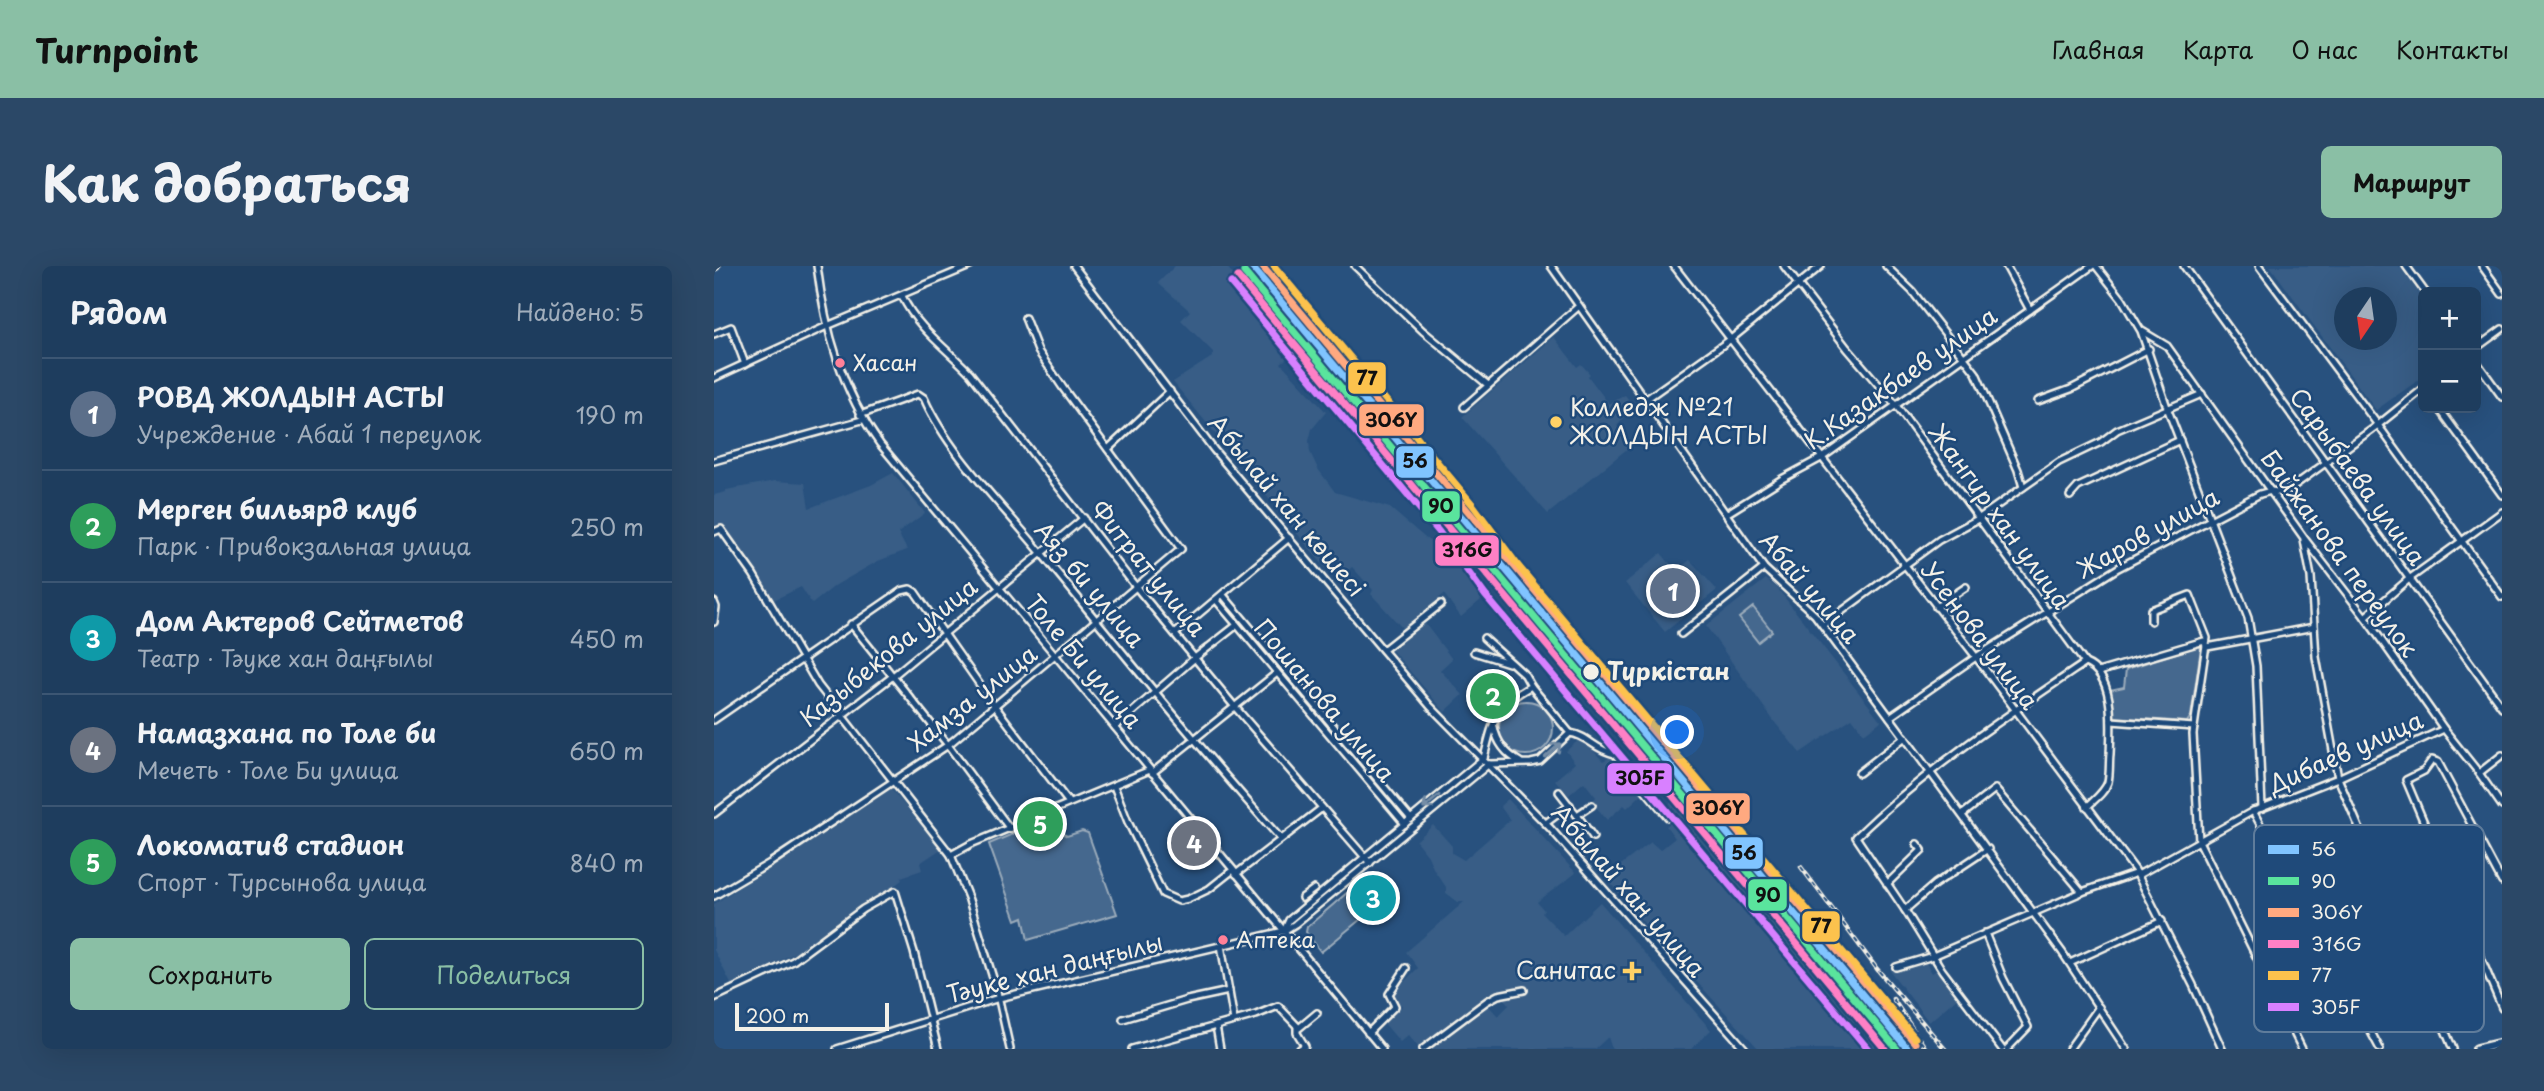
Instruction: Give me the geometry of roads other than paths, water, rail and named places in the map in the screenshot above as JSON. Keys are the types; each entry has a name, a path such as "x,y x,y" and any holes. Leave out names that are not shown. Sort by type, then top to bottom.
{"main road":[{"path":"2477,1049 2502,1043"}],"street":[{"name":"Толе Би улица","path":"817,266 827,326 842,377 861,417 880,444 1382,1049"},
{"path":"714,378 827,326 970,266"},
{"name":"Абылай хан көшесі","path":"1074,266 1214,450 1430,706 1484,758"},
{"path":"1355,266 1423,331 1489,385"},
{"path":"1362,273 1370,266"},
{"name":"Усенова улица","path":"1674,266 1976,657 2138,874 2222,1049"},
{"name":"Жангир хан улица","path":"1784,266 1895,404 2085,663 2098,672"},
{"path":"1645,400 1731,339 1821,266"},
{"path":"1886,266 1912,291 1976,373 2023,487"},
{"path":"2006,266 2030,310"},
{"path":"2094,266 2122,299 2141,331 2168,410 2248,618 2253,638 2262,808"},
{"name":"К.Казакбаев улица","path":"1726,514 1823,457 2094,266"},
{"name":"Сарыбаева улица","path":"2184,266 2502,707"},
{"path":"2259,266 2502,597"},
{"path":"2406,266 2421,287"},
{"path":"2482,266 2502,294"},
{"name":"Абай улица","path":"1554,267 1763,568 1815,615 1963,814 2070,964 2126,1049"},
{"name":"Фитрат улица","path":"902,296 916,320 970,373 1136,587 1176,632 1235,707 1370,863"},
{"path":"1464,407 1579,306"},
{"name":"Хамза улица","path":"714,896 948,745 1181,549 1038,351 1025,318"},
{"path":"714,334 731,327 745,364"},
{"path":"2481,344 2502,329"},
{"name":"Байжанова переулок","path":"2141,331 2167,346 2304,538 2365,617 2502,806"},
{"path":"2038,401 2071,389 2148,349"},
{"path":"2481,368 2502,397"},
{"path":"1108,449 1170,391"},
{"name":"Жаров улица","path":"1890,717 1976,657 2119,568 2260,494 2271,491 2284,493 2418,393"},
{"name":"Аяз би улица","path":"861,417 918,394 924,398 947,438 1155,692 1281,839"},
{"path":"1822,625 1939,540 1978,519 2059,461 2101,442 2118,430 2202,394"},
{"path":"2443,413 2502,495"},
{"path":"714,461 861,417"},
{"path":"2070,496 2078,487 2180,440"},
{"path":"2365,617 2409,579 2502,512"},
{"name":"Казыбекова улица","path":"714,814 893,676 1084,518"},
{"path":"714,532 721,529 753,574 818,685 951,855 970,900 999,998 1010,1049"},
{"path":"1176,632 1289,538"},
{"path":"2304,538 2311,577 2316,657 2338,778 2358,825"},
{"path":"1681,634 1763,568"},
{"path":"1936,607 1966,587"},
{"path":"714,720 851,624 901,591 910,589 946,633 994,705 1069,803"},
{"name":"Пошанова улица","path":"1223,595 1411,819"},
{"path":"2151,621 2151,610 2190,595 2207,638 2194,727 2199,841 2254,952"},
{"name":"Пошанова улица","path":"1216,600 1405,824"},
{"path":"714,602 714,622"},
{"path":"1383,650 1440,604"},
{"path":"851,624 948,745 1010,829"},
{"path":"1115,727 1237,625"},
{"path":"2207,647 2314,627"},
{"path":"1484,638 1525,676 1531,687 1570,733 1582,735 1602,752 1615,754 1668,817"},
{"path":"2087,807 2107,784 2112,721 2109,700 2098,672 2204,641 2207,647"},
{"path":"1475,652 1512,664"},
{"path":"1985,933 2003,978 2028,1027 2004,1049 1933,956 1856,837 1929,771 2085,663"},
{"path":"951,855 1069,803 1151,772 1277,673"},
{"path":"1284,931 1289,920 1484,758 1497,713 1511,699 1531,687"},
{"path":"1494,720 1497,740 1522,764"},
{"path":"2112,721 2194,727"},
{"name":"Дибаев улица","path":"1896,967 1933,956 1985,933 2006,927 2033,912 2082,892 2138,874 2253,811 2338,778 2444,729"},
{"path":"1489,764 1540,761 1570,733"},
{"path":"1859,773 1905,737"},
{"path":"2479,773 2502,755"},
{"name":"Абылай хан улица","path":"1484,758 1546,823 1745,1049"},
{"name":"Дибаев улица","path":"2425,825 2406,780 2424,771 2432,760 2438,762 2472,825"},
{"name":"Тәуке хан даңғылы","path":"837,1049 999,998 1284,931 1489,764"},
{"path":"1114,786 1128,822 1164,894 1179,901 1209,889 1322,808"},
{"path":"1963,814 1995,789 2082,892"},
{"path":"1559,792 1593,837"},
{"path":"1546,823 1570,805"},
{"path":"1577,815 1592,805"},
{"path":"2253,811 2261,825"},
{"path":"1887,884 1922,850 1917,844"},
{"name":"Дибаев улица","path":"2484,848 2502,882"},
{"path":"1905,909 1935,884 1988,849"},
{"path":"1302,898 1314,889"},
{"path":"714,998 793,961 863,909 895,891 914,952 938,1049"},
{"path":"2070,964 2162,921"},
{"path":"1221,945 1234,1021"},
{"name":"Дибаев улица","path":"2484,965 2502,1008"},
{"path":"1368,1033 1395,1006 1389,994 1406,968"},
{"path":"1423,1049 1487,1001 1498,995 1524,990"},
{"path":"1122,1019 1229,991"},
{"path":"1132,1049 1216,1027 1278,1006 1297,1026 1297,1033 1305,1046 1300,1049"},
{"path":"2069,1049 2099,1007"},
{"path":"1297,1026 1299,1028 1317,1013"},
{"path":"1216,1027 1220,1049"},
{"path":"2294,1032 2302,1049"},
{"path":"2372,1032 2381,1049"},
{"path":"2446,1032 2453,1049"}],"railway":[{"path":"1273,291 1306,326"},
{"path":"1690,813 1758,895 1825,964 1858,1009 1896,1049"},
{"path":"1801,867 1877,969 1945,1049"},
{"path":"1893,999 1926,1049"}],"place":[{"name":"Хасан","path":"840,363"},
{"name":"Колледж №21 ЖОЛДЫН АСТЫ","path":"1556,422"},
{"name":"РОВД ЖОЛДЫН АСТЫ","path":"1673,591"},
{"name":"Түркістан","path":"1591,672"},
{"name":"Мерген бильярд клуб","path":"1493,696"},
{"name":"Локоматив стадион","path":"1040,824"},
{"name":"Намазхана по Толе би","path":"1194,843"},
{"name":"Дом Актеров Сейтметов","path":"1373,898"},
{"name":"Аптека","path":"1223,940"},
{"name":"Санитас","path":"1632,971"}]}
